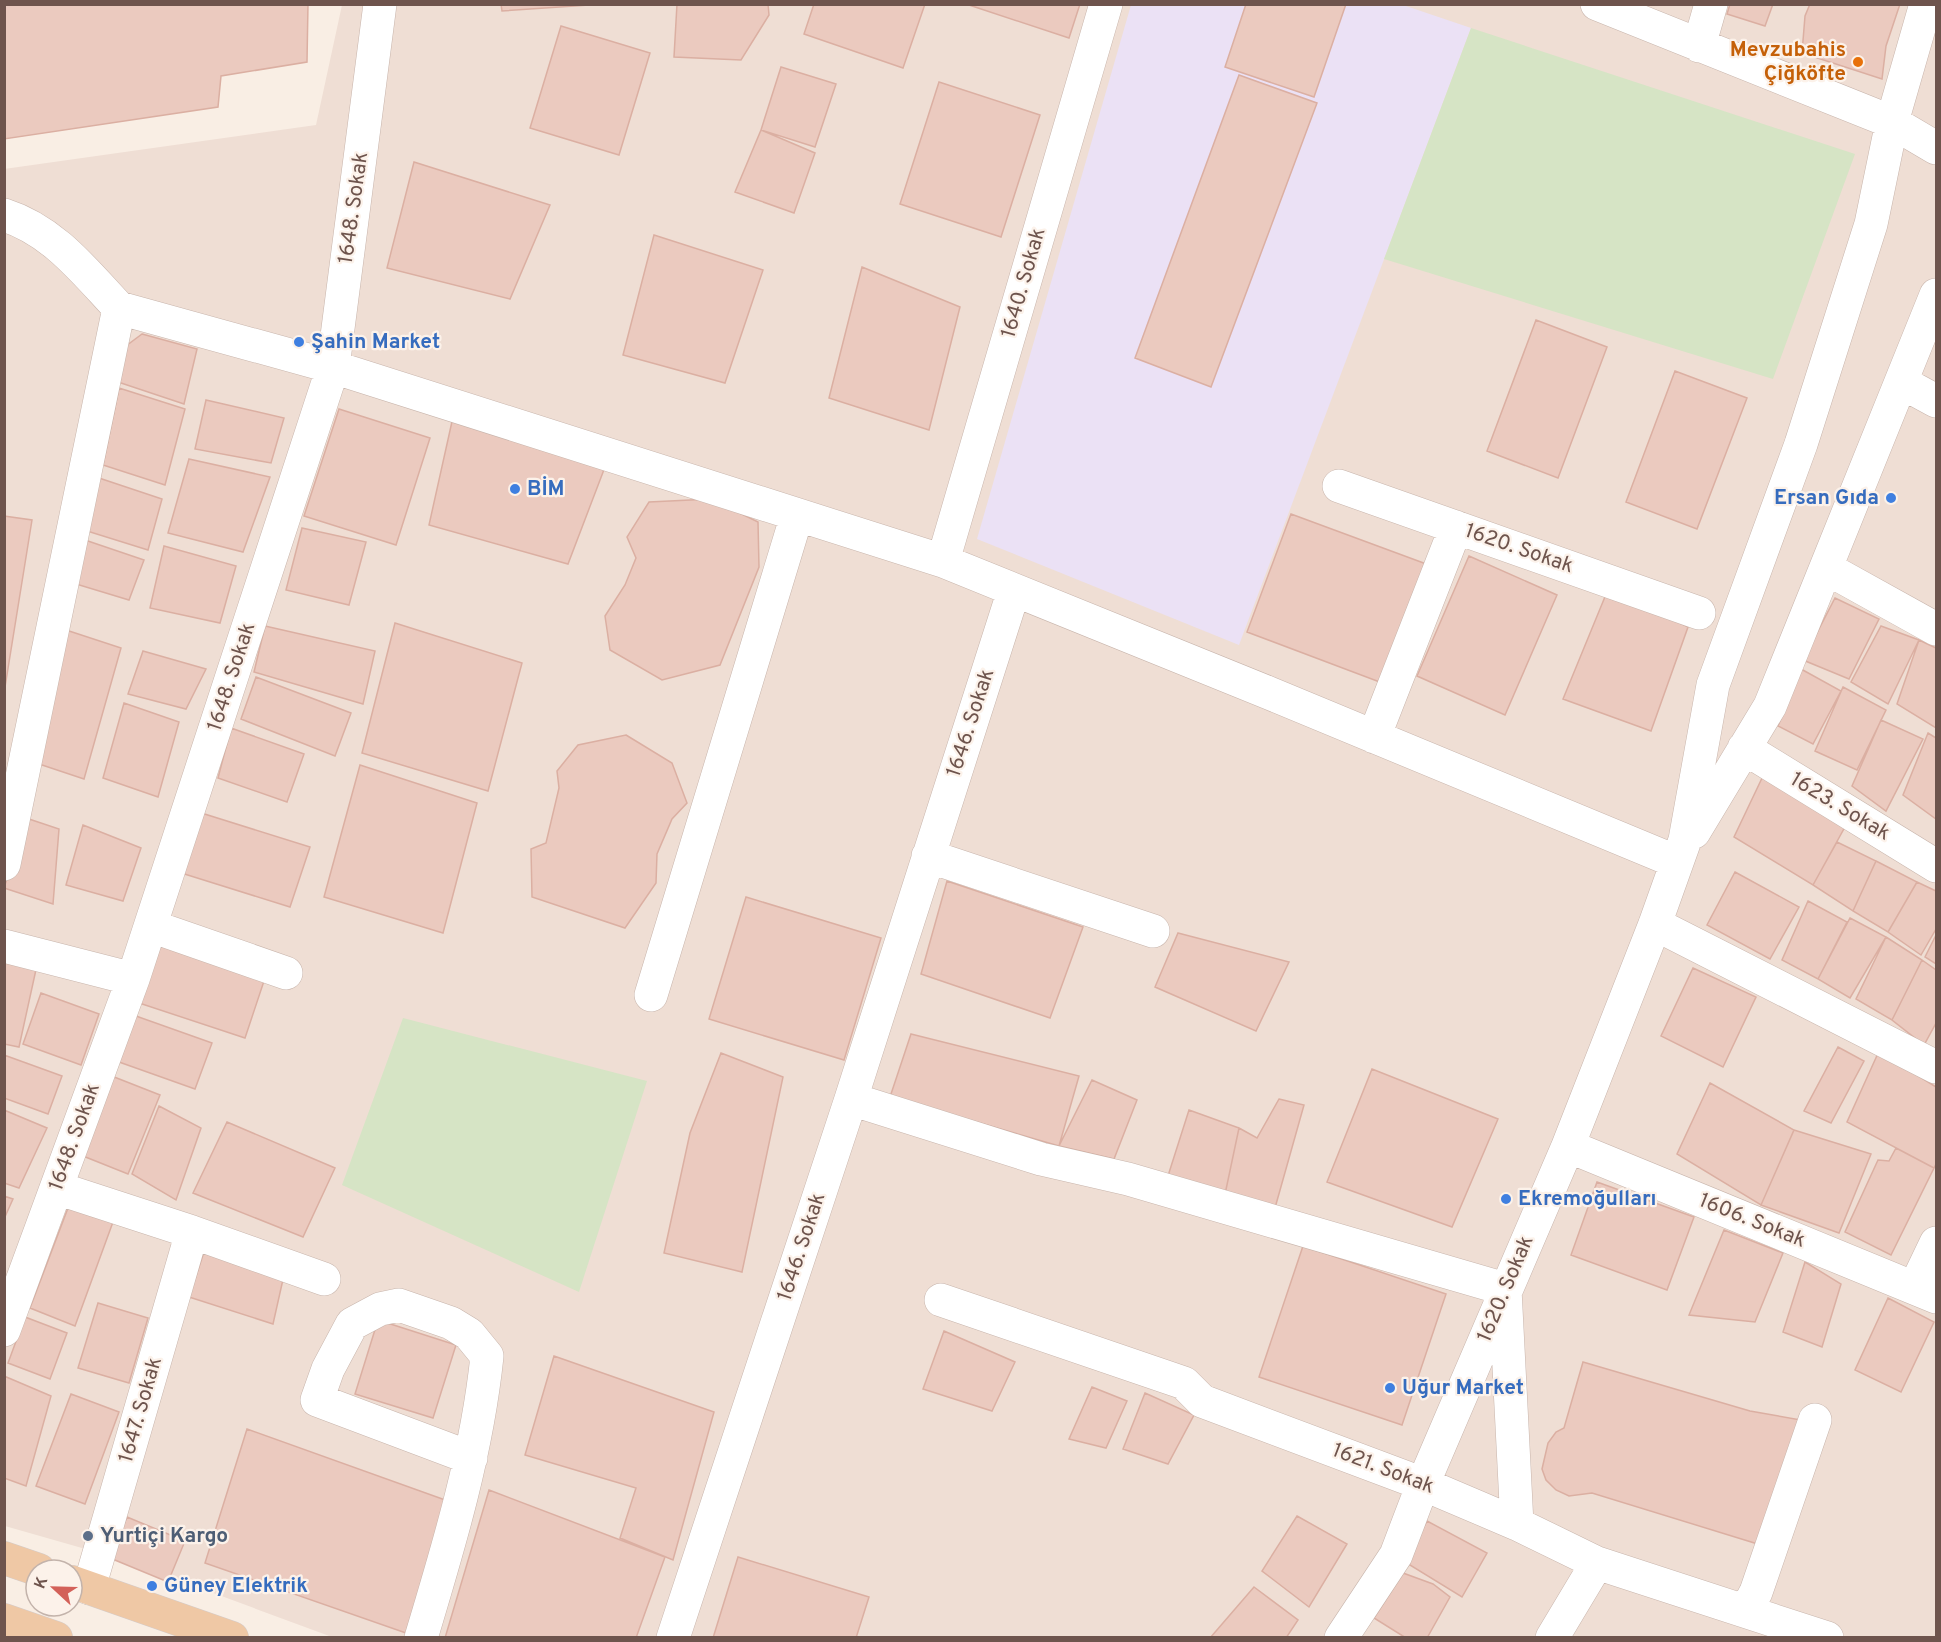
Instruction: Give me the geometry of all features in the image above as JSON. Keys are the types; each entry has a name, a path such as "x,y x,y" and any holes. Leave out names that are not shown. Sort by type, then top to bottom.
{"main road":[{"path":"4,1558 24,1565"},
{"path":"84,1586 232,1638"},
{"path":"4,1620 56,1638"}],"street":[{"name":"1648. Sokak","path":"4,1330 133,979 333,367 380,4"},
{"name":"1640. Sokak","path":"943,561 1106,4"},
{"path":"1597,4 1892,122 1936,148"},
{"path":"1699,46 1711,4"},
{"path":"1677,862 1684,840 1713,685 1801,444 1868,235 1892,122 1926,4"},
{"path":"4,215 35,227 54,240 119,308 333,367 943,561 1677,862"},
{"path":"1677,862 1770,706 1936,295"},
{"path":"4,864 119,308"},
{"path":"1901,382 1936,401"},
{"name":"1620. Sokak","path":"1339,486 1699,613"},
{"path":"651,995 797,515"},
{"path":"1374,737 1456,527"},
{"path":"1826,568 1936,629"},
{"name":"1646. Sokak","path":"673,1638 851,1099 1014,590"},
{"name":"1623. Sokak","path":"1744,748 1936,866"},
{"path":"928,856 1153,931"},
{"name":"1620. Sokak","path":"1341,1638 1396,1555 1423,1484 1505,1289 1568,1146 1677,862"},
{"path":"1655,924 1936,1067"},
{"path":"151,926 286,974"},
{"path":"4,946 133,979"},
{"path":"851,1099 1041,1159 1128,1179 1505,1289 1517,1524"},
{"name":"1606. Sokak","path":"1568,1146 1926,1292"},
{"path":"57,1188 192,1232 324,1279"},
{"name":"1647. Sokak","path":"84,1572 192,1232"},
{"path":"1926,1292 1936,1243"},
{"name":"1621. Sokak","path":"941,1300 1184,1383 1202,1401 1423,1484 1517,1524 1597,1563 1757,1622 1827,1638"},
{"path":"421,1638 450,1543 471,1458 478,1429 487,1356 469,1334 451,1323 399,1305 380,1309 352,1324 328,1369 317,1401 471,1458"},
{"path":"1757,1622 1756,1592 1815,1420"},
{"path":"1552,1638 1597,1563"}],"shaded area":[{"path":"342,5 1936,5 1936,1637 332,1637 124,1560 5,1526 4,169 316,125"},
{"path":"1131,5 1403,5 1471,28 1239,645 977,539"}],"green space":[{"path":"1471,28 1855,154 1773,379 1384,259"},
{"path":"403,1018 647,1081 579,1292 342,1185"}],"building":[{"path":"4,4 308,4 307,62 221,76 218,107 4,139"},
{"path":"501,4 604,4 502,11"},
{"path":"677,4 768,4 769,15 741,60 674,57"},
{"path":"814,4 925,4 903,68 804,34"},
{"path":"966,4 1080,4 1069,38"},
{"path":"1246,4 1346,4 1314,97 1225,67"},
{"path":"1730,4 1773,4 1765,26 1727,14"},
{"path":"1810,4 1900,4 1886,46 1882,79 1802,53 1805,16"},
{"path":"561,26 650,53 619,155 530,128"},
{"path":"781,67 836,84 815,147 761,130"},
{"path":"1239,75 1317,103 1211,387 1135,358"},
{"path":"939,82 1040,115 1001,237 900,204"},
{"path":"761,130 815,153 794,213 735,192"},
{"path":"414,162 550,205 510,299 387,268"},
{"path":"654,235 763,270 725,383 623,355"},
{"path":"862,267 960,307 929,430 829,398"},
{"path":"1536,320 1607,347 1558,478 1487,451"},
{"path":"142,334 197,349 184,404 118,382 126,346"},
{"path":"1675,371 1747,398 1697,529 1626,502"},
{"path":"119,388 185,409 165,485 103,465"},
{"path":"206,400 284,418 271,463 195,449"},
{"path":"339,409 430,438 396,545 304,516"},
{"path":"453,417 605,467 568,564 429,525"},
{"path":"189,459 270,477 243,552 168,533"},
{"path":"96,477 162,499 148,550 87,531"},
{"path":"711,499 758,522 759,567 720,665 662,680 610,650 605,616 625,585 636,558 627,537 649,502"},
{"path":"1291,514 1429,565 1385,684 1247,632"},
{"path":"4,516 32,520 5,687 4,687"},
{"path":"302,528 366,542 349,605 286,590"},
{"path":"82,539 144,560 129,600 76,584"},
{"path":"164,546 236,566 220,623 150,608"},
{"path":"1469,556 1557,595 1505,715 1417,676"},
{"path":"1609,587 1688,627 1651,731 1563,699"},
{"path":"1835,598 1879,619 1849,679 1803,660"},
{"path":"395,623 522,663 488,791 362,753"},
{"path":"265,626 375,651 363,704 254,672"},
{"path":"1881,626 1919,640 1888,704 1851,682"},
{"path":"63,629 121,648 84,779 36,763"},
{"path":"1919,640 1936,648 1936,728 1897,704"},
{"path":"143,651 206,669 186,709 128,694"},
{"path":"1801,669 1841,691 1813,744 1778,726"},
{"path":"256,677 351,713 335,756 241,719"},
{"path":"1843,687 1886,710 1857,770 1815,751"},
{"path":"124,703 179,722 158,797 103,778"},
{"path":"1881,720 1923,739 1886,811 1852,786"},
{"path":"231,728 304,754 287,802 218,778"},
{"path":"1928,733 1936,738 1936,819 1903,795"},
{"path":"626,735 672,763 687,803 672,819 657,854 656,883 625,928 532,897 531,849 546,843 559,788 557,771 578,745"},
{"path":"360,765 477,803 443,933 324,897"},
{"path":"1763,776 1846,825 1813,885 1734,837"},
{"path":"195,811 310,847 290,907 178,872"},
{"path":"26,818 59,829 53,904 4,888"},
{"path":"83,825 141,848 123,901 66,885"},
{"path":"1837,842 1876,861 1853,911 1813,885"},
{"path":"1876,861 1917,882 1888,932 1853,911"},
{"path":"1735,872 1799,907 1770,959 1707,925"},
{"path":"947,881 1083,927 1050,1018 921,974"},
{"path":"1917,882 1936,891 1936,929 1921,955 1888,932"},
{"path":"746,897 881,938 844,1060 709,1019"},
{"path":"1808,901 1847,922 1818,979 1782,960"},
{"path":"1850,918 1886,937 1850,998 1818,979"},
{"path":"1178,933 1289,962 1256,1031 1155,987"},
{"path":"1936,935 1936,964 1925,957"},
{"path":"1886,937 1922,960 1892,1020 1856,999"},
{"path":"149,941 265,978 245,1038 130,1000"},
{"path":"4,958 37,965 19,1047 4,1044"},
{"path":"1922,960 1936,970 1936,1023 1924,1045 1892,1020"},
{"path":"1693,968 1756,997 1723,1067 1661,1036"},
{"path":"41,993 99,1014 81,1065 23,1044"},
{"path":"136,1016 212,1043 195,1089 119,1062"},
{"path":"911,1034 1079,1076 1059,1146 890,1097"},
{"path":"1838,1047 1864,1061 1831,1123 1804,1111"},
{"path":"1879,1051 1936,1087 1936,1164 1934,1168 1847,1122"},
{"path":"721,1053 783,1077 742,1272 664,1253 690,1133"},
{"path":"4,1055 62,1076 48,1114 4,1098"},
{"path":"1372,1069 1498,1119 1452,1227 1327,1182"},
{"path":"104,1073 160,1095 128,1174 73,1152"},
{"path":"1092,1080 1137,1100 1114,1159 1059,1146"},
{"path":"1710,1083 1794,1130 1761,1205 1677,1154"},
{"path":"1279,1099 1304,1105 1273,1215 1224,1199 1239,1128 1257,1138"},
{"path":"159,1106 201,1128 176,1200 132,1174"},
{"path":"4,1110 47,1128 19,1188 4,1183"},
{"path":"1189,1110 1239,1128 1224,1199 1167,1179"},
{"path":"227,1122 335,1168 303,1237 193,1193"},
{"path":"1794,1130 1871,1154 1839,1233 1761,1205"},
{"path":"1896,1148 1934,1168 1891,1255 1845,1232 1878,1160 1889,1161"},
{"path":"1597,1182 1694,1217 1667,1290 1571,1255"},
{"path":"4,1196 13,1199 4,1219"},
{"path":"68,1208 113,1222 75,1326 30,1308"},
{"path":"1724,1230 1783,1253 1755,1322 1689,1315"},
{"path":"206,1246 284,1275 273,1324 189,1297"},
{"path":"1303,1246 1446,1294 1402,1425 1259,1377"},
{"path":"1805,1262 1841,1284 1822,1347 1783,1332"},
{"path":"1888,1298 1934,1322 1901,1392 1855,1370"},
{"path":"98,1303 148,1318 129,1383 78,1368"},
{"path":"25,1317 67,1333 50,1379 8,1363"},
{"path":"378,1320 456,1345 433,1418 355,1394"},
{"path":"944,1331 1015,1362 992,1411 923,1389"},
{"path":"554,1356 714,1412 673,1560 620,1538 636,1488 525,1455"},
{"path":"1583,1362 1750,1411 1801,1420 1761,1545 1592,1493 1569,1496 1556,1490 1546,1480 1542,1469 1548,1443 1556,1432 1564,1428"},
{"path":"4,1376 51,1396 26,1486 4,1478"},
{"path":"1092,1387 1127,1401 1106,1448 1069,1439"},
{"path":"1145,1393 1194,1415 1168,1464 1123,1449"},
{"path":"71,1394 119,1412 85,1504 36,1486"},
{"path":"247,1429 448,1501 406,1633 205,1563"},
{"path":"489,1490 665,1557 636,1638 445,1638"},
{"path":"1297,1516 1347,1544 1309,1607 1262,1571"},
{"path":"127,1517 185,1541 168,1582 110,1558"},
{"path":"1427,1521 1487,1553 1462,1597 1405,1562"},
{"path":"738,1557 869,1597 856,1638 713,1638"},
{"path":"1403,1573 1433,1584 1450,1597 1427,1638 1406,1638 1374,1618"},
{"path":"1254,1587 1298,1620 1286,1638 1210,1638"}],"place":[{"name":"Mevzubahis Çiğköfte","path":"1858,62"},
{"name":"Şahin Market","path":"299,342"},
{"name":"BİM","path":"515,489"},
{"name":"Ersan Gıda","path":"1891,498"},
{"name":"Ekremoğulları","path":"1506,1199"},
{"name":"Uğur Market","path":"1390,1388"},
{"name":"Yurtiçi Kargo","path":"88,1536"},
{"name":"Güney Elektrik","path":"152,1586"}]}
